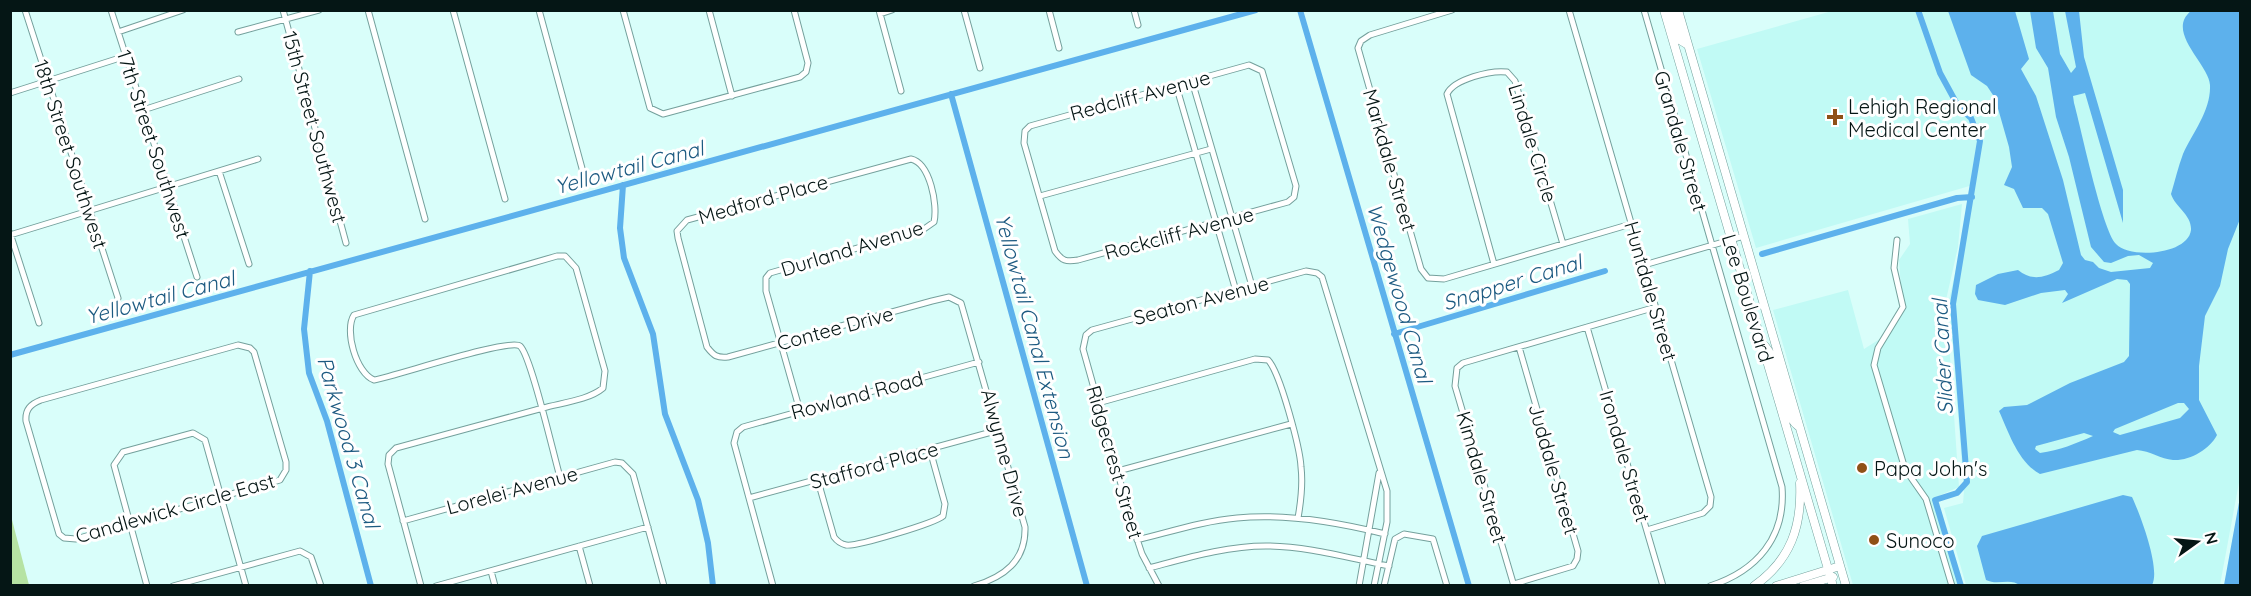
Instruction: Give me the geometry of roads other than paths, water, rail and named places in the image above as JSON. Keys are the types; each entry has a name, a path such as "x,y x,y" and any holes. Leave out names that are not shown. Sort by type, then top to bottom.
{"main road":[{"name":"Lee Boulevard","path":"1664,10 1831,577"},
{"path":"1671,10 1680,40 1688,45"},
{"name":"Lee Boulevard","path":"1678,10 1846,585"},
{"path":"1761,342 1771,351 1790,416 1800,427"},
{"path":"1754,585 1779,564 1795,536 1801,505 1795,455"},
{"path":"1803,585 1831,577 1841,570"},
{"path":"1776,585 1831,577"}],"street":[{"name":"18th Street Southwest","path":"25,10 118,298"},
{"name":"17th Street Southwest","path":"111,10 197,277"},
{"path":"118,32 183,10"},
{"name":"15th Street Southwest","path":"283,10 346,243"},
{"path":"238,32 319,10"},
{"path":"368,10 425,219"},
{"path":"453,10 505,199"},
{"path":"538,10 583,172"},
{"path":"623,10 648,102 656,113 676,112 795,80 806,72 808,63 794,10"},
{"path":"709,10 732,96"},
{"path":"892,10 879,12 901,91"},
{"path":"964,10 980,68"},
{"path":"1049,10 1059,48"},
{"path":"1134,10 1138,25"},
{"name":"Markdale Street","path":"1452,10 1370,34 1361,40 1359,55 1421,269 1428,278 1444,279 1494,264"},
{"name":"Huntdale Street","path":"1569,10 1711,497 1710,506 1703,513 1647,530"},
{"name":"Grandale Street","path":"1644,10 1780,478 1783,501 1776,533 1764,553 1747,570 1710,585"},
{"path":"10,93 126,56"},
{"name":"Redcliff Avenue","path":"1040,196 1024,143 1025,131 1030,126 1249,65 1262,71 1296,186 1294,197"},
{"name":"Lindale Circle","path":"1494,264 1447,94 1455,84 1494,72 1507,72 1515,81 1563,244"},
{"path":"143,110 239,79"},
{"path":"1192,81 1251,286"},
{"path":"1176,85 1236,291"},
{"path":"1040,196 1211,149"},
{"path":"39,323 11,234 258,159"},
{"name":"Medford Place","path":"714,356 707,347 678,238 677,231 687,220 911,159 922,164 925,171 936,213 934,222"},
{"path":"219,171 249,264"},
{"name":"Rockcliff Avenue","path":"1040,196 1055,250 1061,260 1068,262 1288,202 1294,197"},
{"name":"Durland Avenue","path":"800,411 766,291 766,278 770,273 924,229 934,222"},
{"path":"1494,264 1631,224"},
{"path":"1644,265 1744,236"},
{"path":"1897,240 1894,268 1902,307 1878,348 1874,364 1905,469 1926,499 1952,585"},
{"path":"421,585 388,464 389,455 396,448 541,408 598,392 603,388 605,371 579,279 572,261 565,256 535,262 354,315 350,327 360,368 374,380 512,343 518,345 525,351 541,408 560,477"},
{"name":"Seaton Avenue","path":"1086,335 1092,330 1306,271 1317,273 1322,278 1332,309 1379,471"},
{"name":"Contee Drive","path":"714,356 728,357 932,301 957,298"},
{"name":"Alwynne Drive","path":"957,298 964,309 1023,517 1024,540 1020,556 1008,570 995,579 974,585"},
{"path":"1519,347 1656,307"},
{"name":"Irondale Street","path":"1587,327 1663,585"},
{"name":"Ridgecrest Street","path":"1086,335 1083,349 1137,540 1159,585"},
{"name":"Candlewick Circle East","path":"238,345 245,345 254,352 260,372 286,462 284,475 280,480 221,497 76,539 64,538 56,527 26,421 29,406 52,397 238,345"},
{"name":"Kimdale Street","path":"1514,585 1455,386 1457,368 1463,363 1519,347"},
{"name":"Juddale Street","path":"1514,585 1573,566 1578,551 1519,347"},
{"path":"1098,403 1262,358 1274,365 1301,464 1298,518"},
{"name":"Rowland Road","path":"749,498 734,443 737,432 743,427 979,362"},
{"path":"1118,471 1291,424"},
{"name":"Stafford Place","path":"749,498 999,430"},
{"path":"147,585 118,486 115,459 123,452 186,433 200,435 205,440 246,585"},
{"path":"818,481 834,537 847,545 863,542 938,521 943,516 945,504 930,450"},
{"name":"Lorelei Avenue","path":"403,520 615,462 622,463 633,474 648,527"},
{"path":"1359,585 1379,471"},
{"path":"1374,585 1385,534 1388,498 1379,471"},
{"path":"749,498 773,585"},
{"path":"1137,540 1226,519 1253,517 1298,518 1385,534"},
{"path":"436,585 648,527 664,585"},
{"path":"1384,585 1398,536 1404,534 1429,537 1434,541 1447,585"},
{"path":"579,546 590,585"},
{"path":"1149,568 1215,551 1256,546 1300,548 1389,566"},
{"path":"173,585 300,550 307,552 313,559 321,585"},
{"path":"491,571 495,585"}],"water":[{"path":"1948,11 2015,11 2029,59 2021,69 2036,96 2063,180 2081,255 2099,268 2111,272 2150,268 2153,263 2139,255 2128,256 2111,263 2104,262 2091,247 2069,157 2056,117 2048,68 2036,48 2030,11 2053,11 2060,54 2071,73 2076,67 2065,11 2079,11 2084,57 2123,190 2123,223 2085,93 2073,96 2092,177 2110,235 2116,244 2123,249 2145,253 2180,245 2191,230 2189,220 2171,194 2183,154 2208,104 2210,85 2208,77 2185,38 2184,19 2191,11 2240,11 2240,219 2228,249 2220,286 2205,316 2199,366 2199,400 2217,435 2204,449 2193,456 2179,460 2137,450 2040,474 2032,469 2020,455 1999,411 2004,407 2027,405 2070,383 2124,362 2129,356 2130,284 2127,280 2117,279 2062,303 2068,294 2065,290 2041,293 2005,305 1978,300 1975,294 1976,285 1998,274 2018,270 2028,276 2043,276 2059,270 2063,263 2048,214 2042,208 2023,208 2014,189 2004,185 2012,167 2009,147 1995,98 1987,86 1971,75","holes":["2178,403 2184,403 2189,409 2180,418 2120,435 2113,432 2115,429","2084,433 2093,436 2054,450 2040,453 2035,449 2036,446"]},
{"path":"2123,495 2132,497 2144,528 2154,567 2152,585 2021,586 2013,582 1986,580 1977,546 1982,536"},
{"path":"2240,497 2240,585 2224,585"}],"waterway":[{"name":"Yellowtail Canal","path":"10,355 1256,10"},
{"name":"Wedgewood Canal","path":"1300,10 1469,586"},
{"name":"Slider Canal","path":"1918,10 1940,73 1958,106 1971,118 1980,141 1953,304 1967,482 1957,493 1935,500 1961,586"},
{"name":"Yellowtail Canal Extension","path":"951,94 1087,586"},
{"path":"623,185 620,228 624,258 653,334 665,414 698,500 708,543 713,586"},
{"path":"1762,254 1957,198 1972,197"},
{"name":"Parkwood 3 Canal","path":"310,271 304,329 309,373 327,421 371,586"},
{"name":"Snapper Canal","path":"1394,334 1605,271"}],"place":[{"name":"Lehigh Regional Medical Center","path":"1835,117"},
{"name":"Papa John's","path":"1862,468"},
{"name":"Sunoco","path":"1874,540"}]}
